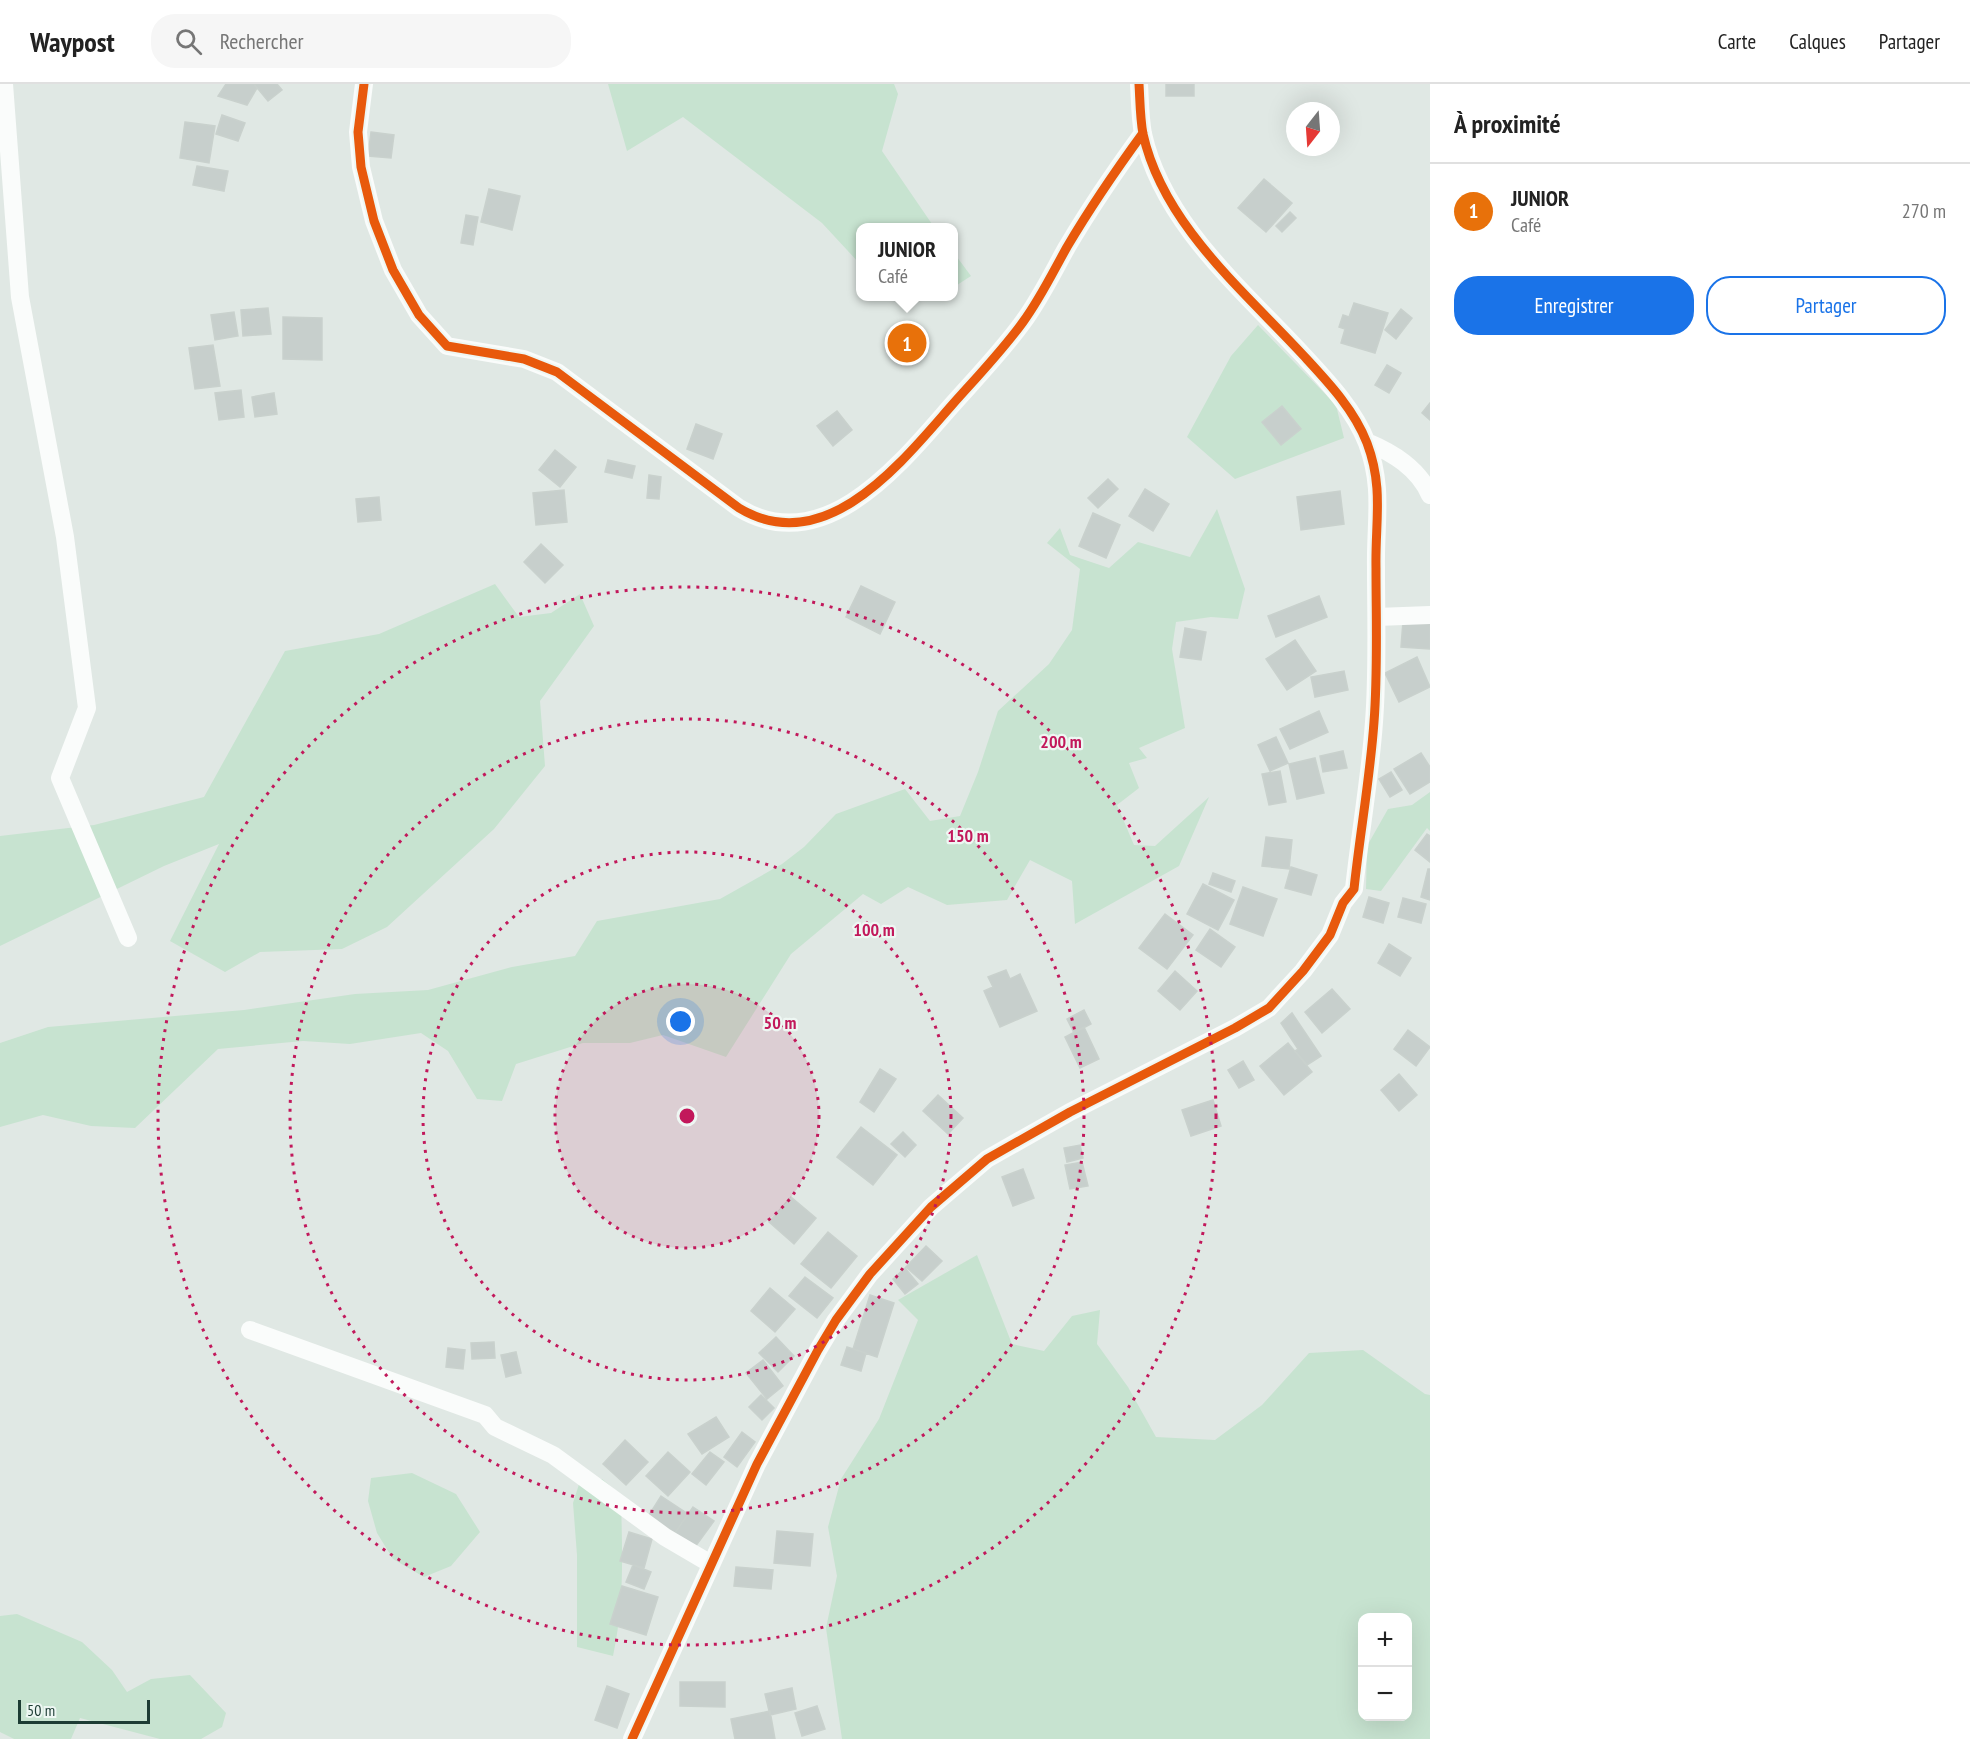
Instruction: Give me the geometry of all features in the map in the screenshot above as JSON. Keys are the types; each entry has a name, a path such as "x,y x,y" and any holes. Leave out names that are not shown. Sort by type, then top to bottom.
{"street":[{"path":"4,84 20,297 65,537 87,708 60,778 128,938"},
{"path":"364,84 358,150 374,221 405,293 435,336 454,348 524,358 557,372 740,507 756,517 791,524 826,515 860,497 893,471 918,444 1024,321 1104,189 1143,133"},
{"path":"632,1739 757,1464 836,1320 870,1274 922,1216 967,1175 1012,1143 1166,1061 1235,1028 1269,1008 1330,936 1343,903 1354,889 1374,722 1379,505 1367,442 1351,413 1331,385 1195,238 1162,186 1143,133 1139,84"},
{"path":"1367,442 1405,462 1419,476 1430,495"},
{"path":"1377,617 1430,615"},
{"path":"250,1330 484,1415 495,1427 553,1455 665,1537 711,1564"}],"green space":[{"path":"608,84 894,84 898,94 882,151 931,223 856,223 856,260 822,223 683,117 627,151"},
{"path":"958,258 971,276 958,284"},
{"path":"1258,325 1336,405 1344,438 1235,479 1187,437 1231,356"},
{"path":"1217,509 1245,589 1238,619 1211,617 1176,622 1172,649 1185,728 1139,748 1147,758 1129,763 1139,788 1117,805 1134,845 1155,846 1209,797 1179,866 1075,924 1072,881 1030,860 1007,900 947,905 908,887 881,904 863,894 791,954 726,1057 663,1035 630,1043 583,1043 516,1064 502,1101 477,1099 448,1051 421,1033 350,1044 303,1041 218,1049 135,1128 91,1126 43,1115 0,1127 0,1043 48,1027 244,1010 355,994 428,990 512,967 575,956 597,921 720,899 782,864 804,847 836,814 905,789 930,821 960,816 978,772 998,711 1049,664 1072,630 1080,569 1047,543 1060,528 1070,555 1109,568 1138,542 1190,557"},
{"path":"495,584 519,617 551,613 580,594 594,626 540,701 545,766 494,829 387,927 342,949 260,952 225,972 170,941 219,844 164,866 0,946 0,836 94,825 204,797 285,651 379,634"},
{"path":"1430,792 1430,831 1427,828 1381,891 1366,889 1367,846 1388,809 1412,805"},
{"path":"977,1255 1012,1344 1044,1351 1072,1316 1100,1310 1097,1344 1128,1387 1156,1437 1215,1440 1262,1405 1309,1353 1363,1350 1425,1394 1430,1395 1430,1739 842,1739 826,1628 837,1576 828,1527 841,1479 879,1419 918,1320 898,1300"},
{"path":"412,1473 456,1494 480,1532 451,1566 424,1577 393,1559 377,1533 368,1501 371,1478"},
{"path":"581,1478 602,1479 621,1495 621,1595 613,1656 577,1647 577,1555 573,1503"},
{"path":"17,1614 82,1642 112,1670 127,1692 151,1679 190,1675 226,1713 222,1727 201,1739 160,1739 80,1718 71,1739 14,1739 0,1732 0,1616"}],"building":[{"path":"226,84 254,84 257,88 247,105 218,96"},
{"path":"254,84 277,84 282,90 268,101"},
{"path":"1166,84 1194,84 1194,96 1166,96"},
{"path":"222,115 245,123 238,141 216,134"},
{"path":"185,122 215,126 209,163 180,158"},
{"path":"371,132 394,135 391,158 368,156"},
{"path":"197,166 228,171 224,191 193,185"},
{"path":"1264,179 1292,203 1266,232 1238,208"},
{"path":"489,189 520,196 512,230 481,222"},
{"path":"1290,212 1296,218 1282,232 1276,226"},
{"path":"466,215 478,217 473,245 461,243"},
{"path":"1354,303 1388,313 1375,353 1341,343 1345,329 1339,327 1343,315 1349,317"},
{"path":"268,308 271,334 243,336 241,310"},
{"path":"1401,309 1412,318 1396,339 1385,330"},
{"path":"234,312 238,336 215,340 211,315"},
{"path":"283,317 322,318 322,360 283,359"},
{"path":"213,345 220,386 195,389 189,348"},
{"path":"1387,365 1401,373 1389,393 1375,385"},
{"path":"241,390 244,417 219,420 215,393"},
{"path":"274,393 277,414 255,417 252,397"},
{"path":"1430,403 1430,420 1422,413"},
{"path":"1282,406 1301,429 1281,445 1262,422"},
{"path":"837,411 852,430 833,446 817,426"},
{"path":"696,424 722,434 713,459 687,449"},
{"path":"555,450 576,467 560,487 539,470"},
{"path":"608,460 635,466 632,478 605,472"},
{"path":"649,475 661,477 659,499 647,498"},
{"path":"1108,479 1118,489 1098,508 1088,498"},
{"path":"1145,489 1169,504 1153,531 1129,516"},
{"path":"564,490 567,522 536,525 533,493"},
{"path":"1340,491 1344,524 1301,530 1297,497"},
{"path":"379,497 381,520 358,522 356,499"},
{"path":"1093,513 1120,525 1106,558 1079,546"},
{"path":"541,544 563,565 545,583 524,562"},
{"path":"861,586 895,602 880,634 846,617"},
{"path":"1319,596 1327,617 1276,637 1268,616"},
{"path":"1403,621 1430,623 1430,649 1401,647"},
{"path":"1185,628 1206,632 1201,660 1180,657"},
{"path":"1295,640 1316,671 1287,690 1266,659"},
{"path":"1417,657 1430,687 1399,702 1385,673"},
{"path":"1344,671 1348,690 1315,697 1311,677"},
{"path":"1319,711 1328,732 1290,749 1280,729"},
{"path":"1276,737 1288,763 1270,771 1258,745"},
{"path":"1343,751 1347,768 1323,772 1320,756"},
{"path":"1421,753 1430,767 1430,782 1410,794 1394,769"},
{"path":"1315,758 1324,793 1297,799 1289,764"},
{"path":"1280,771 1286,802 1269,805 1262,774"},
{"path":"1391,772 1402,790 1390,797 1379,779"},
{"path":"1427,834 1430,836 1430,862 1415,850"},
{"path":"1266,837 1292,840 1289,869 1262,866"},
{"path":"1291,867 1317,875 1311,895 1285,888"},
{"path":"1428,869 1430,869 1430,900 1421,897"},
{"path":"1213,873 1235,881 1231,892 1209,884"},
{"path":"1203,884 1234,900 1218,930 1187,914"},
{"path":"1243,887 1277,899 1263,936 1230,924"},
{"path":"1369,897 1389,903 1383,923 1363,917"},
{"path":"1403,898 1426,904 1421,923 1398,917"},
{"path":"1165,914 1193,935 1167,969 1139,948"},
{"path":"1210,929 1235,947 1221,967 1196,950"},
{"path":"1389,944 1411,958 1400,976 1378,963"},
{"path":"1006,970 1010,979 1020,974 1037,1011 1000,1027 984,991 993,987 988,977"},
{"path":"1175,971 1197,991 1180,1010 1158,991"},
{"path":"1332,989 1350,1009 1322,1033 1305,1012"},
{"path":"1084,1010 1091,1024 1074,1033 1067,1019"},
{"path":"1292,1013 1321,1056 1307,1065 1295,1051 1298,1049 1281,1023"},
{"path":"1084,1027 1099,1059 1080,1068 1065,1037"},
{"path":"1408,1030 1430,1047 1416,1066 1394,1049"},
{"path":"1288,1043 1312,1072 1284,1095 1260,1066"},
{"path":"1243,1061 1254,1080 1239,1088 1228,1070"},
{"path":"880,1069 896,1079 874,1112 860,1102"},
{"path":"1399,1074 1417,1095 1399,1111 1381,1090"},
{"path":"938,1095 963,1118 948,1134 923,1111"},
{"path":"1213,1100 1221,1126 1191,1136 1182,1110"},
{"path":"861,1127 897,1155 873,1185 837,1157"},
{"path":"903,1132 916,1145 905,1157 891,1144"},
{"path":"1080,1145 1083,1158 1067,1162 1064,1148"},
{"path":"1082,1162 1088,1186 1070,1189 1065,1165"},
{"path":"1023,1169 1034,1198 1013,1206 1002,1177"},
{"path":"791,1197 816,1218 794,1244 769,1222"},
{"path":"828,1232 857,1256 831,1288 801,1264"},
{"path":"926,1246 942,1261 922,1281 906,1267"},
{"path":"905,1268 918,1284 905,1294 893,1279"},
{"path":"805,1277 833,1298 817,1318 789,1296"},
{"path":"770,1288 795,1309 775,1332 751,1311"},
{"path":"870,1295 894,1303 877,1357 853,1349"},
{"path":"776,1337 794,1356 778,1372 759,1353"},
{"path":"494,1342 495,1358 472,1359 471,1343"},
{"path":"847,1347 866,1353 861,1371 841,1365"},
{"path":"448,1348 465,1350 463,1369 446,1367"},
{"path":"516,1352 521,1373 506,1377 501,1355"},
{"path":"763,1360 783,1386 767,1399 746,1373"},
{"path":"761,1395 774,1408 762,1420 749,1407"},
{"path":"716,1417 729,1437 702,1454 688,1434"},
{"path":"742,1432 755,1442 737,1467 724,1457"},
{"path":"625,1440 648,1462 626,1485 603,1464"},
{"path":"668,1452 690,1472 668,1496 646,1476"},
{"path":"710,1452 724,1462 706,1485 692,1474"},
{"path":"661,1496 688,1514 675,1533 649,1515"},
{"path":"693,1507 714,1521 695,1547 675,1533"},
{"path":"777,1531 813,1534 810,1566 774,1563"},
{"path":"629,1532 652,1539 644,1568 620,1561"},
{"path":"633,1565 651,1572 644,1589 626,1582"},
{"path":"736,1567 773,1570 771,1589 734,1586"},
{"path":"622,1586 658,1597 646,1635 610,1624"},
{"path":"680,1682 725,1682 725,1707 680,1706"},
{"path":"607,1686 629,1694 617,1728 595,1720"},
{"path":"792,1688 796,1709 770,1715 765,1694"},
{"path":"817,1706 825,1729 802,1736 795,1713"},
{"path":"770,1711 775,1739 735,1739 731,1719"}],"cycle path":[{"path":"364,84 358,132 361,167 374,221 393,270 419,315 447,346 524,359 557,372 739,508 771,521 801,522 831,514 859,498 909,453 998,354 1023,322 1085,218 1143,133"},
{"path":"632,1739 757,1464 818,1350 836,1320 870,1274 931,1207 987,1159 1070,1112 1235,1028 1269,1008 1303,971 1330,935 1343,903 1354,889 1370,764 1375,703 1378,505 1372,459 1362,431 1339,396 1208,254 1168,197 1153,167 1143,134 1139,84"}],"place":[{"name":"JUNIOR","path":"907,343"}]}
